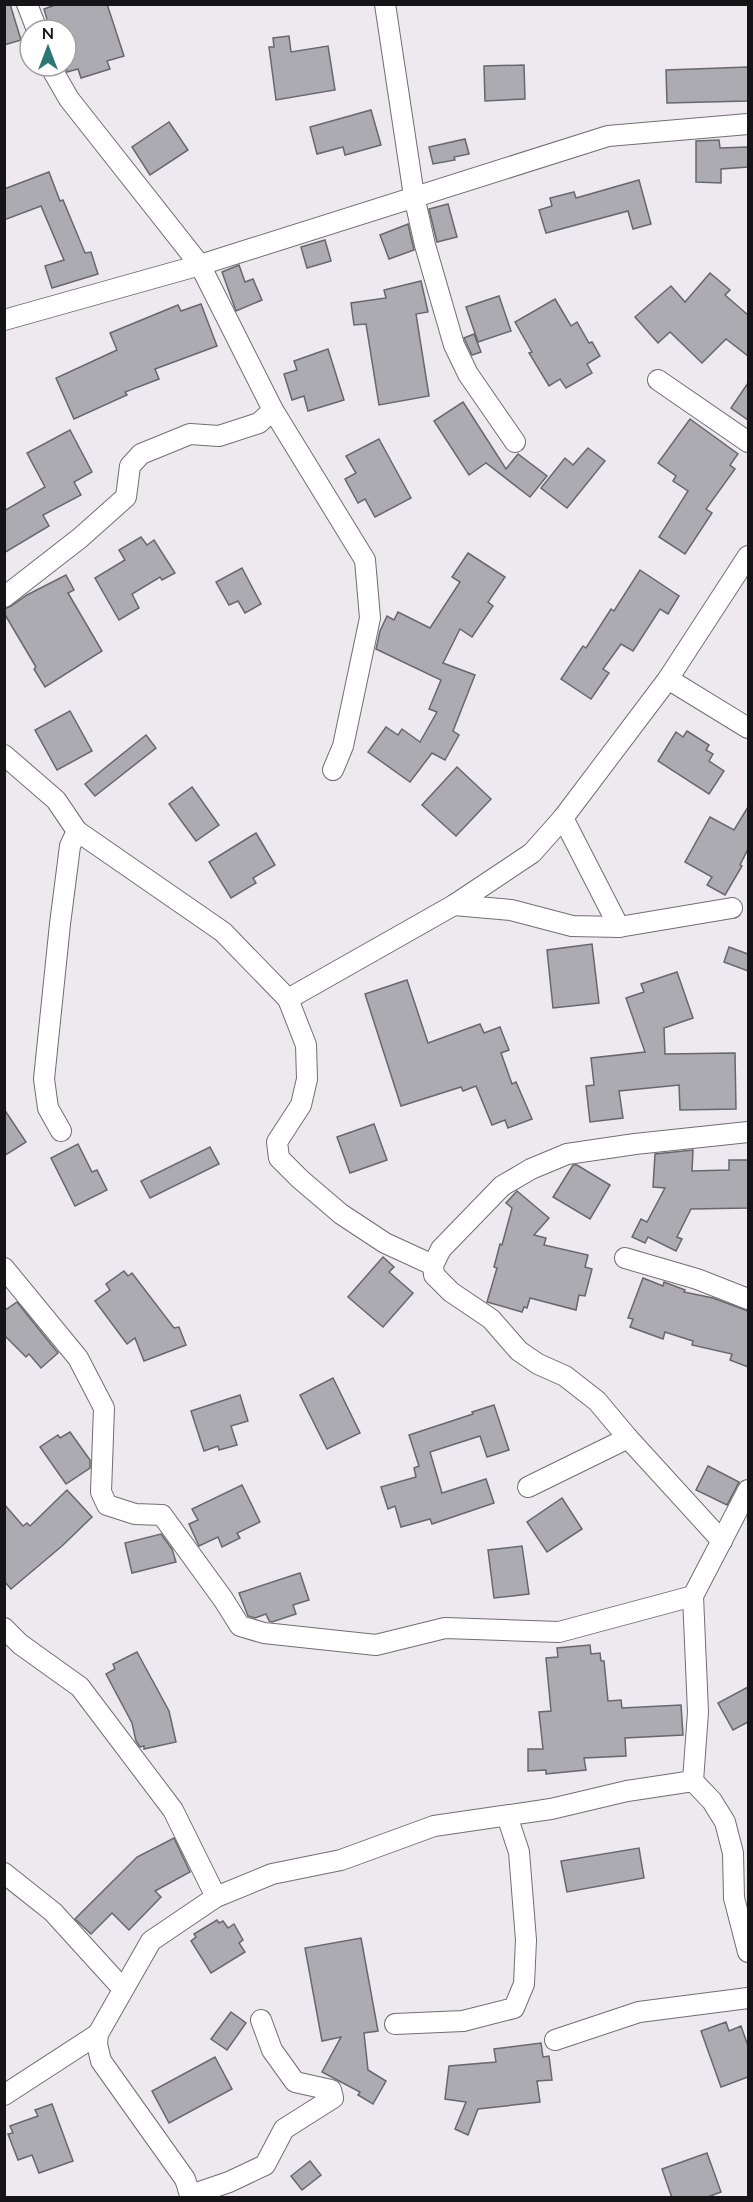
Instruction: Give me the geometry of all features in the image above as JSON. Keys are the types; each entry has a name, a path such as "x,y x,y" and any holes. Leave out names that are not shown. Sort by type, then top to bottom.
{"street":[{"path":"385,4 414,196 425,245 454,345 468,374 515,441"},
{"path":"57,78 69,99 200,265 273,410 365,560 370,618 343,746 333,770"},
{"path":"4,320 200,265 608,136 748,124"},
{"path":"658,380 748,442"},
{"path":"4,597 80,538 126,496 130,466 141,454 190,434 219,435 259,423 273,410"},
{"path":"288,999 454,905 532,853 563,818 668,680 748,556"},
{"path":"668,680 748,728"},
{"path":"4,755 56,800 77,831 223,932 288,999 306,1045 307,1079 301,1105 277,1142 279,1158 341,1214 384,1243 433,1265"},
{"path":"563,818 619,927"},
{"path":"61,1131 48,1108 44,1079 70,846 77,831"},
{"path":"454,905 511,910 572,926 619,927 732,908"},
{"path":"722,1541 627,1438 597,1401 565,1376 538,1364 519,1352 491,1319 451,1292 434,1275 433,1265 441,1249 502,1186 531,1169 567,1154 748,1132"},
{"path":"625,1258 697,1279 748,1299"},
{"path":"4,1268 78,1358 104,1408 101,1492 106,1505 135,1514 162,1515 240,1626 264,1633 376,1645 445,1628 559,1632 693,1596"},
{"path":"528,1487 627,1438"},
{"path":"748,1490 693,1596 698,1712 693,1781 712,1801 725,1822 741,1897 748,1952"},
{"path":"4,1628 20,1644 80,1687 172,1810 216,1897"},
{"path":"261,2020 272,2050 295,2082 331,2090 333,2098 284,2129 265,2165 191,2196 185,2179 101,2061 97,2044 98,2034 151,1941 216,1897 272,1874 340,1860 434,1826 551,1809 627,1791 693,1781"},
{"path":"395,2024 463,2021 514,2008 524,1984 526,1940 519,1852 507,1816"},
{"path":"4,1873 53,1912 123,1989"},
{"path":"555,2040 639,2012 748,1998"},
{"path":"4,2095 98,2034"}],"building":[{"path":"4,4 10,4 18,30 18,41 4,45"},
{"path":"58,4 107,4 124,56 107,61 110,69 81,78 78,69 78,18 47,18 44,9"},
{"path":"289,36 291,52 328,46 335,90 276,100 269,47 274,47 273,38"},
{"path":"524,65 525,99 485,101 484,66"},
{"path":"748,67 748,101 667,103 666,70"},
{"path":"371,110 381,145 345,155 343,147 317,154 310,127"},
{"path":"169,122 188,150 150,175 132,147"},
{"path":"465,139 469,154 454,157 455,160 433,164 429,147"},
{"path":"719,140 720,148 748,147 748,167 721,169 721,183 696,182 696,141"},
{"path":"49,172 85,253 91,252 98,274 52,288 45,266 64,260 41,206 4,220 4,189"},
{"path":"639,180 651,224 633,229 628,211 546,233 539,210 552,206 550,198 574,192 576,198"},
{"path":"448,204 457,237 437,242 429,209"},
{"path":"408,224 414,250 389,259 380,235"},
{"path":"325,240 331,261 307,268 301,247"},
{"path":"239,265 245,282 253,279 262,300 236,311 222,272"},
{"path":"710,273 730,290 725,295 748,315 748,356 726,339 702,363 670,332 658,343 635,317 671,286 685,302"},
{"path":"421,281 428,312 416,314 429,396 379,405 366,324 354,325 351,303 386,298 384,290"},
{"path":"499,296 511,331 478,342 466,307"},
{"path":"555,299 571,326 577,322 589,343 592,342 600,356 587,364 592,373 566,388 560,379 549,386 529,353 532,352 515,322"},
{"path":"201,304 217,346 155,369 159,379 125,392 127,395 74,419 56,378 117,350 110,333 178,305 181,311"},
{"path":"474,334 481,352 472,355 464,338"},
{"path":"328,349 344,400 308,411 304,396 292,400 284,374 297,370 294,361"},
{"path":"748,383 748,420 731,408"},
{"path":"463,402 506,469 518,454 547,476 530,497 486,463 469,475 434,421"},
{"path":"690,419 738,454 730,465 735,469 706,509 712,513 685,554 659,537 688,491 673,481 676,476 658,463"},
{"path":"70,430 92,472 74,482 81,495 43,515 49,526 4,553 4,511 45,487 27,453"},
{"path":"379,439 411,498 375,517 365,499 358,503 345,479 356,473 346,456"},
{"path":"588,448 605,461 567,508 541,488 565,458 573,465"},
{"path":"141,537 147,545 154,540 175,573 162,580 160,577 132,594 139,608 119,620 95,578 125,560 119,550"},
{"path":"468,553 505,577 488,602 493,606 472,637 460,629 443,663 475,675 453,731 459,735 445,760 432,753 410,782 368,752 386,727 398,735 402,729 420,742 437,712 429,709 441,680 376,649 380,631 387,616 394,620 398,612 430,628 460,582 452,577"},
{"path":"242,568 261,604 245,613 238,601 229,605 216,582"},
{"path":"640,570 679,596 668,614 660,609 633,651 621,644 603,669 609,673 591,699 561,679 583,646 586,648 611,609 614,611"},
{"path":"66,575 74,590 68,593 102,651 45,687 34,669 36,667 4,613 4,609"},
{"path":"70,711 92,751 57,770 35,730"},
{"path":"687,731 709,745 706,750 713,754 709,761 724,771 709,794 658,761 676,732 683,737"},
{"path":"146,735 156,748 95,796 85,784"},
{"path":"457,767 491,799 456,836 422,805"},
{"path":"192,787 219,825 196,841 169,804"},
{"path":"748,807 748,849 740,865 742,866 725,895 707,885 712,877 685,862 710,817 734,830"},
{"path":"256,833 275,865 253,878 256,883 231,898 209,862"},
{"path":"592,944 599,1003 553,1008 547,950"},
{"path":"729,947 748,954 748,971 724,962"},
{"path":"677,972 693,1018 664,1028 665,1054 735,1053 736,1109 680,1110 679,1085 619,1091 623,1118 590,1122 586,1086 594,1085 591,1058 645,1052 626,998 644,992 641,984"},
{"path":"407,980 428,1043 480,1024 484,1033 500,1027 509,1050 501,1053 512,1084 516,1082 532,1119 508,1128 505,1120 492,1125 476,1086 463,1091 461,1087 401,1106 365,994"},
{"path":"4,1109 26,1142 4,1156"},
{"path":"374,1124 387,1160 350,1173 337,1137"},
{"path":"78,1144 92,1172 97,1170 107,1190 75,1206 51,1158"},
{"path":"210,1147 219,1164 150,1198 141,1181"},
{"path":"693,1150 692,1171 729,1170 729,1160 748,1160 748,1208 691,1209 677,1237 682,1239 676,1251 648,1237 645,1243 632,1237 641,1219 647,1222 665,1188 653,1187 655,1154"},
{"path":"573,1165 577,1165 610,1185 590,1219 553,1197"},
{"path":"517,1191 549,1218 534,1235 546,1238 544,1245 588,1255 585,1267 592,1269 585,1296 579,1295 576,1310 530,1298 527,1308 524,1307 522,1312 487,1302 497,1268 494,1267 500,1244 502,1245 512,1208 506,1203"},
{"path":"383,1257 394,1267 389,1272 413,1293 383,1327 348,1297"},
{"path":"124,1271 128,1276 132,1273 174,1328 179,1327 186,1345 144,1361 135,1338 127,1344 95,1301 110,1290 106,1284"},
{"path":"643,1278 663,1286 664,1282 685,1290 684,1292 713,1298 748,1311 748,1367 730,1360 732,1354 692,1345 693,1341 665,1332 663,1339 630,1327 633,1319 628,1318"},
{"path":"17,1302 58,1353 41,1368 29,1354 26,1357 4,1335 4,1311"},
{"path":"333,1378 360,1433 327,1449 300,1395"},
{"path":"240,1395 248,1421 231,1426 237,1445 219,1450 218,1446 204,1451 191,1411"},
{"path":"494,1405 509,1450 487,1457 480,1436 430,1452 442,1493 486,1479 494,1503 432,1524 430,1519 401,1527 395,1506 388,1509 381,1487 416,1477 414,1468 419,1466 409,1435"},
{"path":"70,1432 90,1460 90,1468 66,1484 40,1447 58,1435 60,1438"},
{"path":"708,1466 739,1482 727,1505 696,1490"},
{"path":"242,1485 260,1522 237,1533 240,1538 222,1547 218,1537 199,1546 189,1524 198,1520 192,1509"},
{"path":"67,1490 92,1517 11,1589 4,1581 4,1504 23,1526 27,1523 30,1526"},
{"path":"562,1498 582,1529 547,1552 527,1522"},
{"path":"161,1534 172,1549 176,1562 132,1573 125,1543"},
{"path":"522,1546 529,1594 494,1598 488,1550"},
{"path":"300,1573 309,1600 293,1605 296,1614 272,1622 266,1614 255,1618 248,1616 239,1593"},
{"path":"590,1645 591,1654 600,1653 601,1661 604,1661 608,1701 621,1700 622,1708 681,1705 683,1735 625,1738 626,1756 584,1758 586,1770 546,1774 546,1770 528,1771 528,1749 543,1749 539,1712 551,1711 546,1658 558,1657 557,1648"},
{"path":"137,1652 169,1711 176,1742 144,1749 144,1746 140,1747 136,1741 132,1723 106,1674 115,1669 113,1664"},
{"path":"748,1687 748,1722 733,1730 718,1703"},
{"path":"174,1838 190,1872 155,1891 161,1897 129,1930 112,1913 91,1934 75,1919 137,1857"},
{"path":"639,1848 644,1878 567,1892 561,1861"},
{"path":"217,1920 219,1923 223,1921 228,1928 234,1924 243,1940 239,1943 245,1952 211,1973 191,1941 196,1937 194,1934"},
{"path":"361,1938 378,2031 364,2033 368,2070 386,2081 373,2104 358,2095 360,2092 322,2072 341,2037 322,2041 305,1948"},
{"path":"231,2012 246,2023 227,2050 211,2039"},
{"path":"726,2022 729,2031 741,2026 748,2046 748,2077 721,2087 701,2031"},
{"path":"541,2043 543,2057 549,2056 552,2080 537,2081 540,2102 478,2109 468,2135 455,2129 466,2102 445,2099 449,2066 496,2062 494,2049"},
{"path":"215,2057 232,2089 169,2123 152,2091"},
{"path":"52,2104 73,2161 39,2173 32,2155 18,2160 8,2134 13,2133 10,2126 38,2116 35,2110"},
{"path":"707,2153 721,2192 705,2198 672,2198 662,2169"},
{"path":"310,2161 321,2175 302,2190 291,2176"}]}
